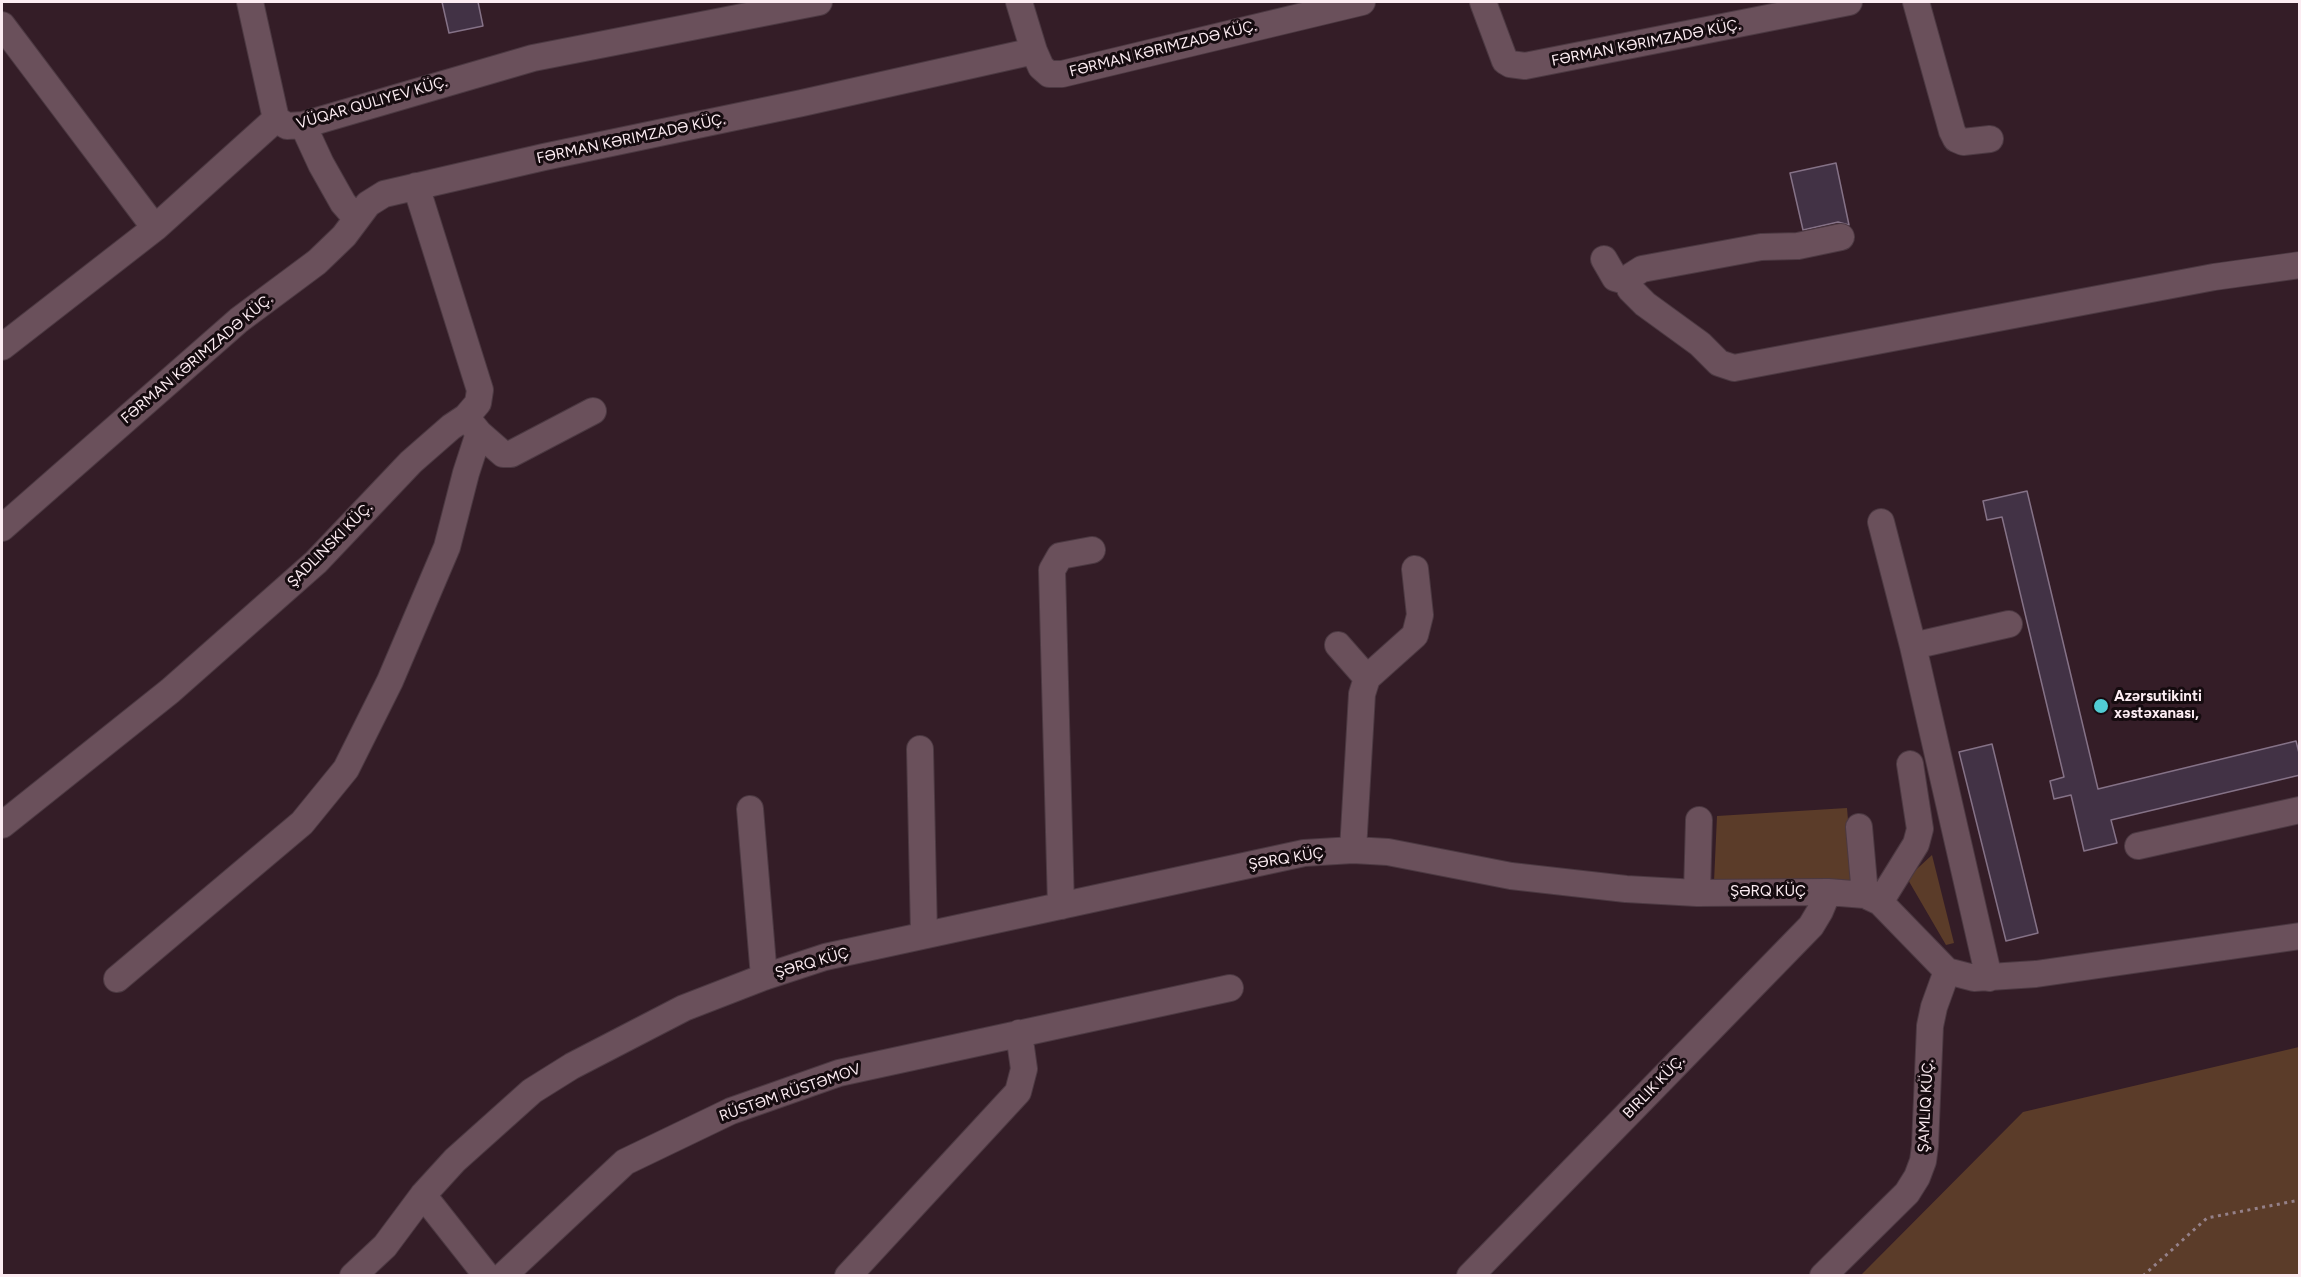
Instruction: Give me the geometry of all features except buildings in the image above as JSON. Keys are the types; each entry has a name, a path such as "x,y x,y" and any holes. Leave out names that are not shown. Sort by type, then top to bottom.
{"street":[{"path":"250,2 276,119"},
{"name":"VÜQAR QULIYEV KÜÇ.","path":"2,346 155,228 276,119 287,126 303,125 533,58 819,2"},
{"path":"1019,2 1034,51"},
{"name":"FƏRMAN KƏRIMZADƏ KÜÇ.","path":"2,528 239,320 317,262 344,236 368,204 384,195 416,186 1034,51 1041,67 1049,74 1062,74 1362,2"},
{"name":"FƏRMAN KƏRIMZADƏ KÜÇ.","path":"1483,2 1505,61 1525,66 1849,2"},
{"path":"1916,2 1952,132 1956,139 1963,142 1990,139"},
{"path":"2,25 155,228"},
{"path":"303,125 321,165 343,203 356,218"},
{"name":"ŞADLINSKI KÜÇ.","path":"2,825 170,691 299,578 411,462 451,427 472,425 480,390 416,186"},
{"path":"1842,237 1798,246 1761,247 1637,270 1629,282 1630,289 1634,296 1700,344 1719,363 1734,368 2202,279 2300,265"},
{"path":"1604,260 1615,278 1629,282"},
{"path":"472,425 503,454 511,454 593,411"},
{"path":"117,979 302,823 346,769 390,681 447,547 466,473 472,425"},
{"path":"1881,522 1913,646 1989,978"},
{"path":"1061,906 1052,570 1060,556 1092,550"},
{"path":"1353,850 1362,694 1367,678 1415,635 1420,615 1415,568"},
{"path":"1913,646 2009,624"},
{"path":"1338,645 1367,678"},
{"path":"920,749 924,935"},
{"path":"1873,899 1916,844 1920,829 1910,764"},
{"path":"750,809 764,976"},
{"path":"2138,846 2300,810"},
{"path":"1697,893 1699,820"},
{"path":"1860,827 1873,899 1947,971 1961,976 1989,978 2036,974 2300,936"},
{"name":"ŞƏRQ KÜÇ","path":"353,1275 385,1246 423,1195 455,1160 531,1091 572,1066 684,1008 764,976 825,957 1304,853 1353,850 1398,854 1552,882 1697,893 1828,892 1873,899"},
{"name":"BIRLIK KÜÇ.","path":"1470,1275 1811,926 1828,892"},
{"path":"1823,1275 1907,1193 1917,1178 1925,1146 1930,1026 1947,971"},
{"name":"RÜSTƏM RÜSTƏMOV","path":"503,1275 625,1162 731,1111 840,1073 1230,988"},
{"path":"848,1275 1018,1092 1024,1069 1019,1033"},
{"path":"423,1195 488,1275"}],"path":[{"path":"2144,1275 2208,1218 2300,1200"}],"shaded area":[{"path":"1847,808 1853,880 1714,882 1717,816"},
{"path":"1932,855 1954,943 1946,945 1907,878"},
{"path":"2299,1047 2299,1275 1861,1275 2023,1112"}],"place":[{"name":"Azərsutikinti xəstəxanası,","path":"2101,706"}]}
